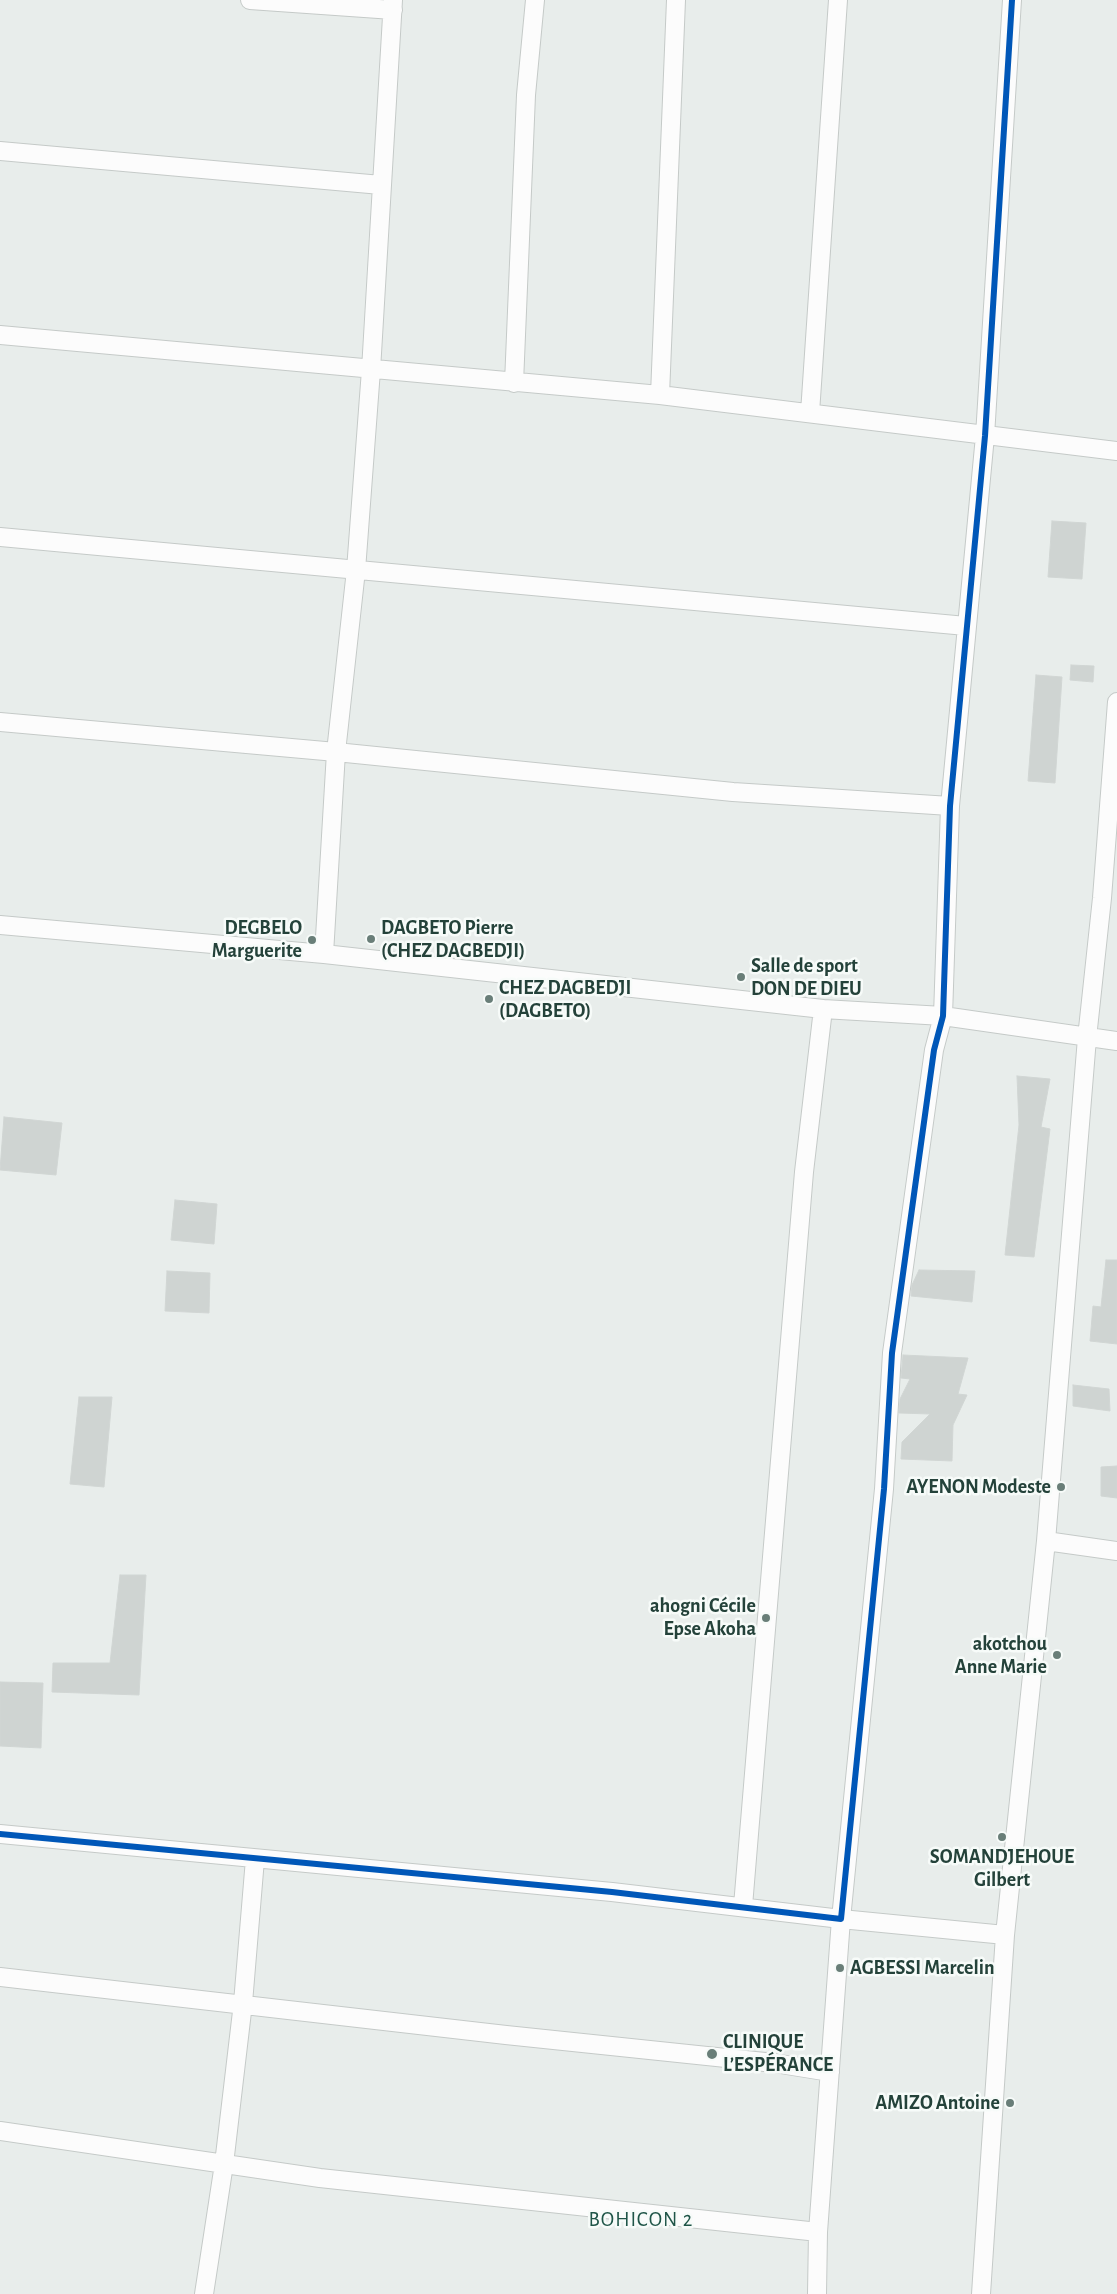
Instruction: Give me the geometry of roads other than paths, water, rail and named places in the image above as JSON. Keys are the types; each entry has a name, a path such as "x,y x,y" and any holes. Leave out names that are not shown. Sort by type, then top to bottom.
{"street":[{"path":"250,0 393,5 371,370 356,570 336,752 324,954"},
{"path":"514,383 526,94 535,0"},
{"path":"660,395 676,0"},
{"path":"810,412 838,0"},
{"path":"817,2294 818,2232 841,1918 884,1489 892,1354 934,1050 943,1016 950,806 985,436 1012,0"},
{"path":"0,151 381,185"},
{"path":"0,335 660,395 1117,451"},
{"path":"0,536 966,626"},
{"path":"981,2294 1005,1936 1046,1541 1087,1038 1102,898 1117,702"},
{"path":"0,722 336,752 733,792 950,806"},
{"path":"0,925 324,954 823,1009 943,1016 1087,1038 1117,1040"},
{"path":"743,1906 804,1172 823,1009"},
{"path":"1046,1541 1117,1551"},
{"path":"0,1834 255,1859 373,1868 743,1906 1005,1936"},
{"path":"204,2294 224,2164 243,2003 255,1859"},
{"path":"0,1977 243,2003 506,2035 774,2063 830,2072"},
{"path":"0,2131 329,2179 818,2232"}],"place":[{"name":"DAGBETO Pierre (CHEZ DAGBEDJI)","path":"371,939"},
{"name":"DEGBELO Marguerite","path":"312,940"},
{"name":"Salle de sport DON DE DIEU","path":"741,977"},
{"name":"CHEZ DAGBEDJI (DAGBETO)","path":"489,999"},
{"name":"AYENON Modeste","path":"1061,1487"},
{"name":"ahogni Cécile Epse Akoha","path":"766,1618"},
{"name":"akotchou Anne Marie","path":"1057,1655"},
{"name":"SOMANDJEHOUE Gilbert","path":"1002,1837"},
{"name":"AGBESSI Marcelin","path":"840,1968"},
{"name":"CLINIQUE L’ESPÉRANCE","path":"712,2054"},
{"name":"AMIZO Antoine","path":"1010,2103"}],"district":[{"name":"BOHICON 2","path":"641,2220"}]}
